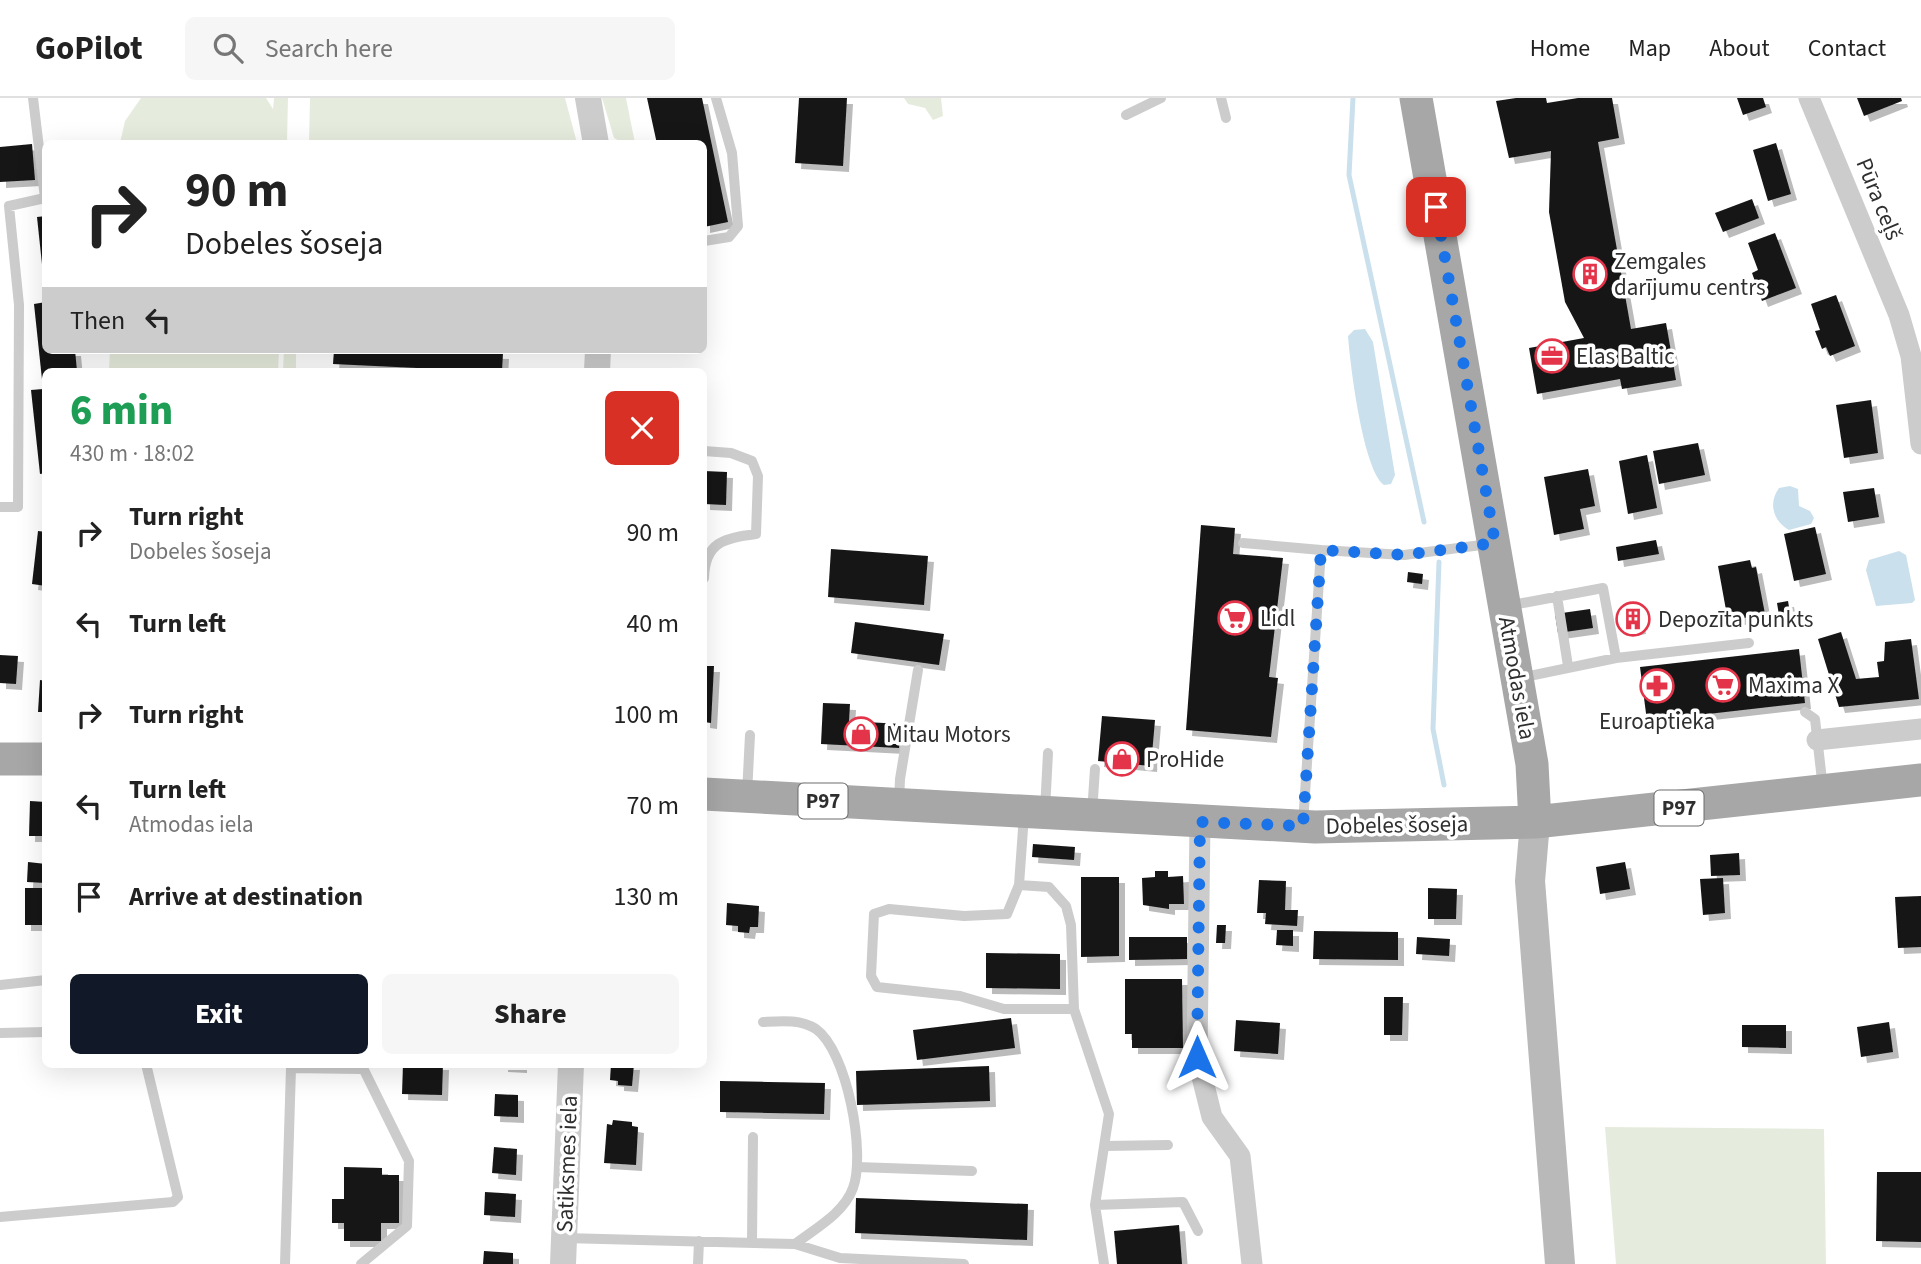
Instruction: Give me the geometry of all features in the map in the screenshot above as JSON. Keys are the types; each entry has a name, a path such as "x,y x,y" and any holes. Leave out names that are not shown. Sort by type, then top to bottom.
{"main road":[{"name":"Atmodas iela","path":"1416,98 1532,764 1535,822 1530,881 1560,1264"},
{"path":"0,759 42,759"},
{"name":"Dobeles šoseja","path":"707,794 1303,826 1535,822 1921,780"}],"street":[{"path":"589,98 595,140"},
{"name":"Pūra ceļš","path":"1809,98 1916,355 1921,444"},
{"path":"1817,740 1921,729"},
{"path":"1200,822 1205,1018 1197,1057 1212,1116 1240,1156 1252,1264"},
{"name":"Satiksmes iela","path":"563,1264 570,1068"}],"lane":[{"path":"33,98 42,180"},
{"path":"707,241 729,237 738,226 732,153 716,98"},
{"path":"1126,115 1161,98"},
{"path":"1221,98 1226,118"},
{"path":"0,507 18,507 19,305 5,206 42,198"},
{"path":"707,451 731,453 751,461 758,476 756,534 721,542 708,553 707,559"},
{"path":"1243,543 1404,555 1495,543"},
{"path":"1303,826 1321,550"},
{"path":"1505,607 1603,588 1616,658"},
{"path":"1557,596 1568,666"},
{"path":"1517,679 1568,666 1616,658 1749,643"},
{"path":"899,805 900,779 918,670"},
{"path":"1805,712 1815,719 1823,792"},
{"path":"747,796 750,735"},
{"path":"1048,753 1019,885 1007,914 964,916 889,908 874,914 871,976 877,987 960,996 1004,1009 1074,1009"},
{"path":"1091,816 1095,769"},
{"path":"1019,885 1049,887 1066,906 1072,925 1074,1009 1109,1114 1095,1205 1104,1264"},
{"path":"0,985 42,980"},
{"path":"763,1022 795,1021 817,1030 828,1046 848,1091 857,1131 853,1188 835,1213 795,1244"},
{"path":"0,1033 42,1032"},
{"path":"0,1217 173,1202 178,1197 147,1068"},
{"path":"285,1264 291,1068"},
{"path":"360,1264 407,1226 409,1161 362,1068"},
{"path":"752,1242 753,1137"},
{"path":"1105,1146 1168,1145"},
{"path":"856,1167 972,1171"},
{"path":"1095,1205 1183,1202 1198,1231"},
{"path":"564,1238 795,1244 840,1258 964,1264"},
{"path":"698,1264 699,1241"}],"green space":[{"path":"141,98 266,98 273,109 274,98 288,98 287,140 121,140 125,121"},
{"path":"310,98 565,98 576,140 309,140"},
{"path":"602,98 626,98 634,140 614,138"},
{"path":"904,98 941,98 943,116 933,120 925,108 908,104"},
{"path":"110,354 279,354 278,368 109,368"},
{"path":"284,354 296,354 296,368 283,368"},
{"path":"1605,1127 1824,1129 1826,1264 1616,1264"}],"water":[{"path":"1365,329 1373,342 1395,475 1391,484 1384,485 1370,459 1355,391 1348,336 1354,330"},
{"path":"1790,486 1798,489 1799,506 1810,511 1814,518 1811,524 1789,530 1779,522 1773,506 1779,488"},
{"path":"1899,551 1906,555 1915,600 1912,603 1876,606 1866,570 1869,560"}],"building":[{"path":"647,98 702,98 728,222 707,226 707,140 656,140"},
{"path":"799,98 847,98 843,166 795,163"},
{"name":"Zemgales darījumu centrs","path":"1546,98 1547,103 1578,98 1612,98 1619,138 1598,142 1631,329 1666,323 1676,380 1622,389 1620,379 1537,394 1529,348 1584,338 1565,302 1549,212 1551,151 1509,158 1496,101"},
{"path":"1737,98 1763,98 1766,107 1743,115"},
{"path":"1857,98 1901,98 1902,101 1864,116"},
{"path":"1776,143 1791,194 1768,201 1753,150"},
{"path":"32,144 35,180 0,182 0,147"},
{"path":"1752,199 1759,218 1723,232 1715,213"},
{"path":"42,216 42,264 37,217"},
{"path":"1775,233 1796,288 1762,301 1752,273 1758,270 1748,243"},
{"path":"1836,295 1855,346 1830,356 1826,347 1822,349 1815,331 1820,330 1811,304"},
{"path":"42,303 42,354 75,354 77,368 42,368 42,380 34,304"},
{"path":"334,354 503,354 502,368 333,364"},
{"path":"42,389 40,474 31,390"},
{"path":"1871,400 1878,453 1844,458 1836,405"},
{"path":"1698,443 1705,475 1659,484 1653,451"},
{"path":"1647,455 1657,508 1628,514 1619,461"},
{"path":"1588,469 1595,506 1580,509 1584,529 1554,535 1544,477"},
{"path":"707,471 727,472 726,505 707,504"},
{"path":"1874,488 1879,517 1848,522 1843,492"},
{"name":"Lidl","path":"1201,525 1235,528 1233,554 1283,558 1269,677 1278,678 1271,737 1186,730"},
{"path":"1815,527 1826,574 1794,581 1784,534"},
{"path":"38,531 42,532 42,585 32,584"},
{"path":"1656,540 1659,554 1618,561 1616,547"},
{"path":"831,549 928,556 924,605 828,597"},
{"path":"1750,560 1752,568 1756,567 1765,614 1728,621 1718,566"},
{"path":"1408,572 1423,574 1422,584 1407,582"},
{"path":"1788,601 1791,619 1780,621 1777,603"},
{"name":"Depozīta punkts","path":"1636,608 1640,628 1629,630 1625,610"},
{"path":"1590,609 1593,628 1558,633 1555,614"},
{"path":"855,622 944,634 939,665 851,653"},
{"path":"1841,632 1856,679 1879,677 1877,662 1884,661 1885,642 1911,639 1919,699 1839,707 1818,639"},
{"name":"Maxima X","path":"1799,649 1805,703 1647,721 1640,667"},
{"path":"0,655 18,656 16,684 0,683"},
{"path":"707,666 714,666 711,723 707,722"},
{"path":"40,680 42,712 38,712"},
{"name":"Mitau Motors","path":"823,703 850,704 849,721 901,724 899,748 821,744"},
{"path":"1102,716 1155,720 1151,766 1098,761"},
{"path":"30,801 42,802 42,836 29,836"},
{"path":"1033,844 1075,847 1074,860 1032,857"},
{"path":"1739,853 1740,875 1711,876 1710,855"},
{"path":"28,862 42,864 42,883 27,882"},
{"path":"1625,862 1630,889 1600,894 1596,867"},
{"path":"1155,871 1168,871 1168,877 1183,876 1184,904 1169,904 1169,909 1143,905 1142,878 1155,877"},
{"path":"1081,877 1119,877 1119,956 1081,957"},
{"path":"1723,878 1725,913 1703,915 1700,879"},
{"path":"1259,880 1286,881 1285,910 1298,910 1297,926 1265,924 1266,913 1257,913"},
{"path":"25,888 42,888 42,925 25,925"},
{"path":"1428,888 1457,889 1456,919 1428,919"},
{"path":"1921,896 1921,947 1898,948 1895,897"},
{"path":"727,903 759,906 758,927 750,927 749,933 738,932 738,926 726,925"},
{"path":"1217,925 1226,925 1225,943 1216,943"},
{"path":"1277,930 1293,930 1293,946 1276,945"},
{"path":"1314,931 1398,932 1398,960 1313,959"},
{"path":"1129,937 1187,937 1187,959 1129,960"},
{"path":"1417,937 1450,939 1449,956 1416,954"},
{"path":"986,953 1060,954 1060,989 986,988"},
{"path":"1125,979 1182,979 1183,1048 1132,1048 1132,1034 1125,1034"},
{"path":"1384,997 1403,997 1402,1035 1384,1035"},
{"path":"1011,1018 1015,1048 917,1060 913,1030"},
{"path":"1236,1020 1280,1023 1278,1054 1234,1051"},
{"path":"1889,1022 1893,1052 1861,1057 1857,1027"},
{"path":"1742,1025 1786,1025 1786,1048 1742,1047"},
{"path":"989,1066 990,1101 857,1105 856,1071"},
{"path":"403,1068 443,1068 442,1095 402,1094"},
{"path":"611,1068 634,1068 632,1086 618,1085 618,1081 610,1080"},
{"path":"720,1081 825,1083 824,1114 720,1112"},
{"path":"495,1094 518,1095 518,1117 494,1116"},
{"path":"613,1120 632,1122 632,1126 638,1127 636,1165 604,1163 607,1124 612,1125"},
{"path":"494,1147 517,1149 516,1175 492,1173"},
{"path":"344,1167 382,1168 382,1175 399,1175 399,1223 381,1223 381,1241 344,1241 344,1223 332,1223 332,1199 344,1199"},
{"path":"1877,1172 1921,1172 1921,1242 1876,1241"},
{"path":"485,1192 516,1194 515,1217 484,1215"},
{"path":"856,1198 1028,1204 1027,1240 855,1233"},
{"path":"1179,1225 1182,1264 1117,1264 1114,1231"},
{"path":"484,1251 513,1253 513,1264 483,1264"}],"waterway":[{"path":"1353,98 1349,175 1424,522"},
{"path":"1439,562 1433,729 1444,785"}],"place":[{"name":"Zemgales darījumu centrs","path":"1590,274"},
{"name":"Elas Baltic","path":"1552,356"},
{"name":"Lidl","path":"1235,618"},
{"name":"Depozīta punkts","path":"1633,619"},
{"name":"Maxima X","path":"1723,685"},
{"name":"Euroaptieka","path":"1657,686"},
{"name":"Mitau Motors","path":"861,734"},
{"name":"ProHide","path":"1122,759"}],"route":[{"path":"1197,1057 1197,852 1200,822 1303,826 1321,550 1404,555 1428,554 1495,543 1436,207"}]}
